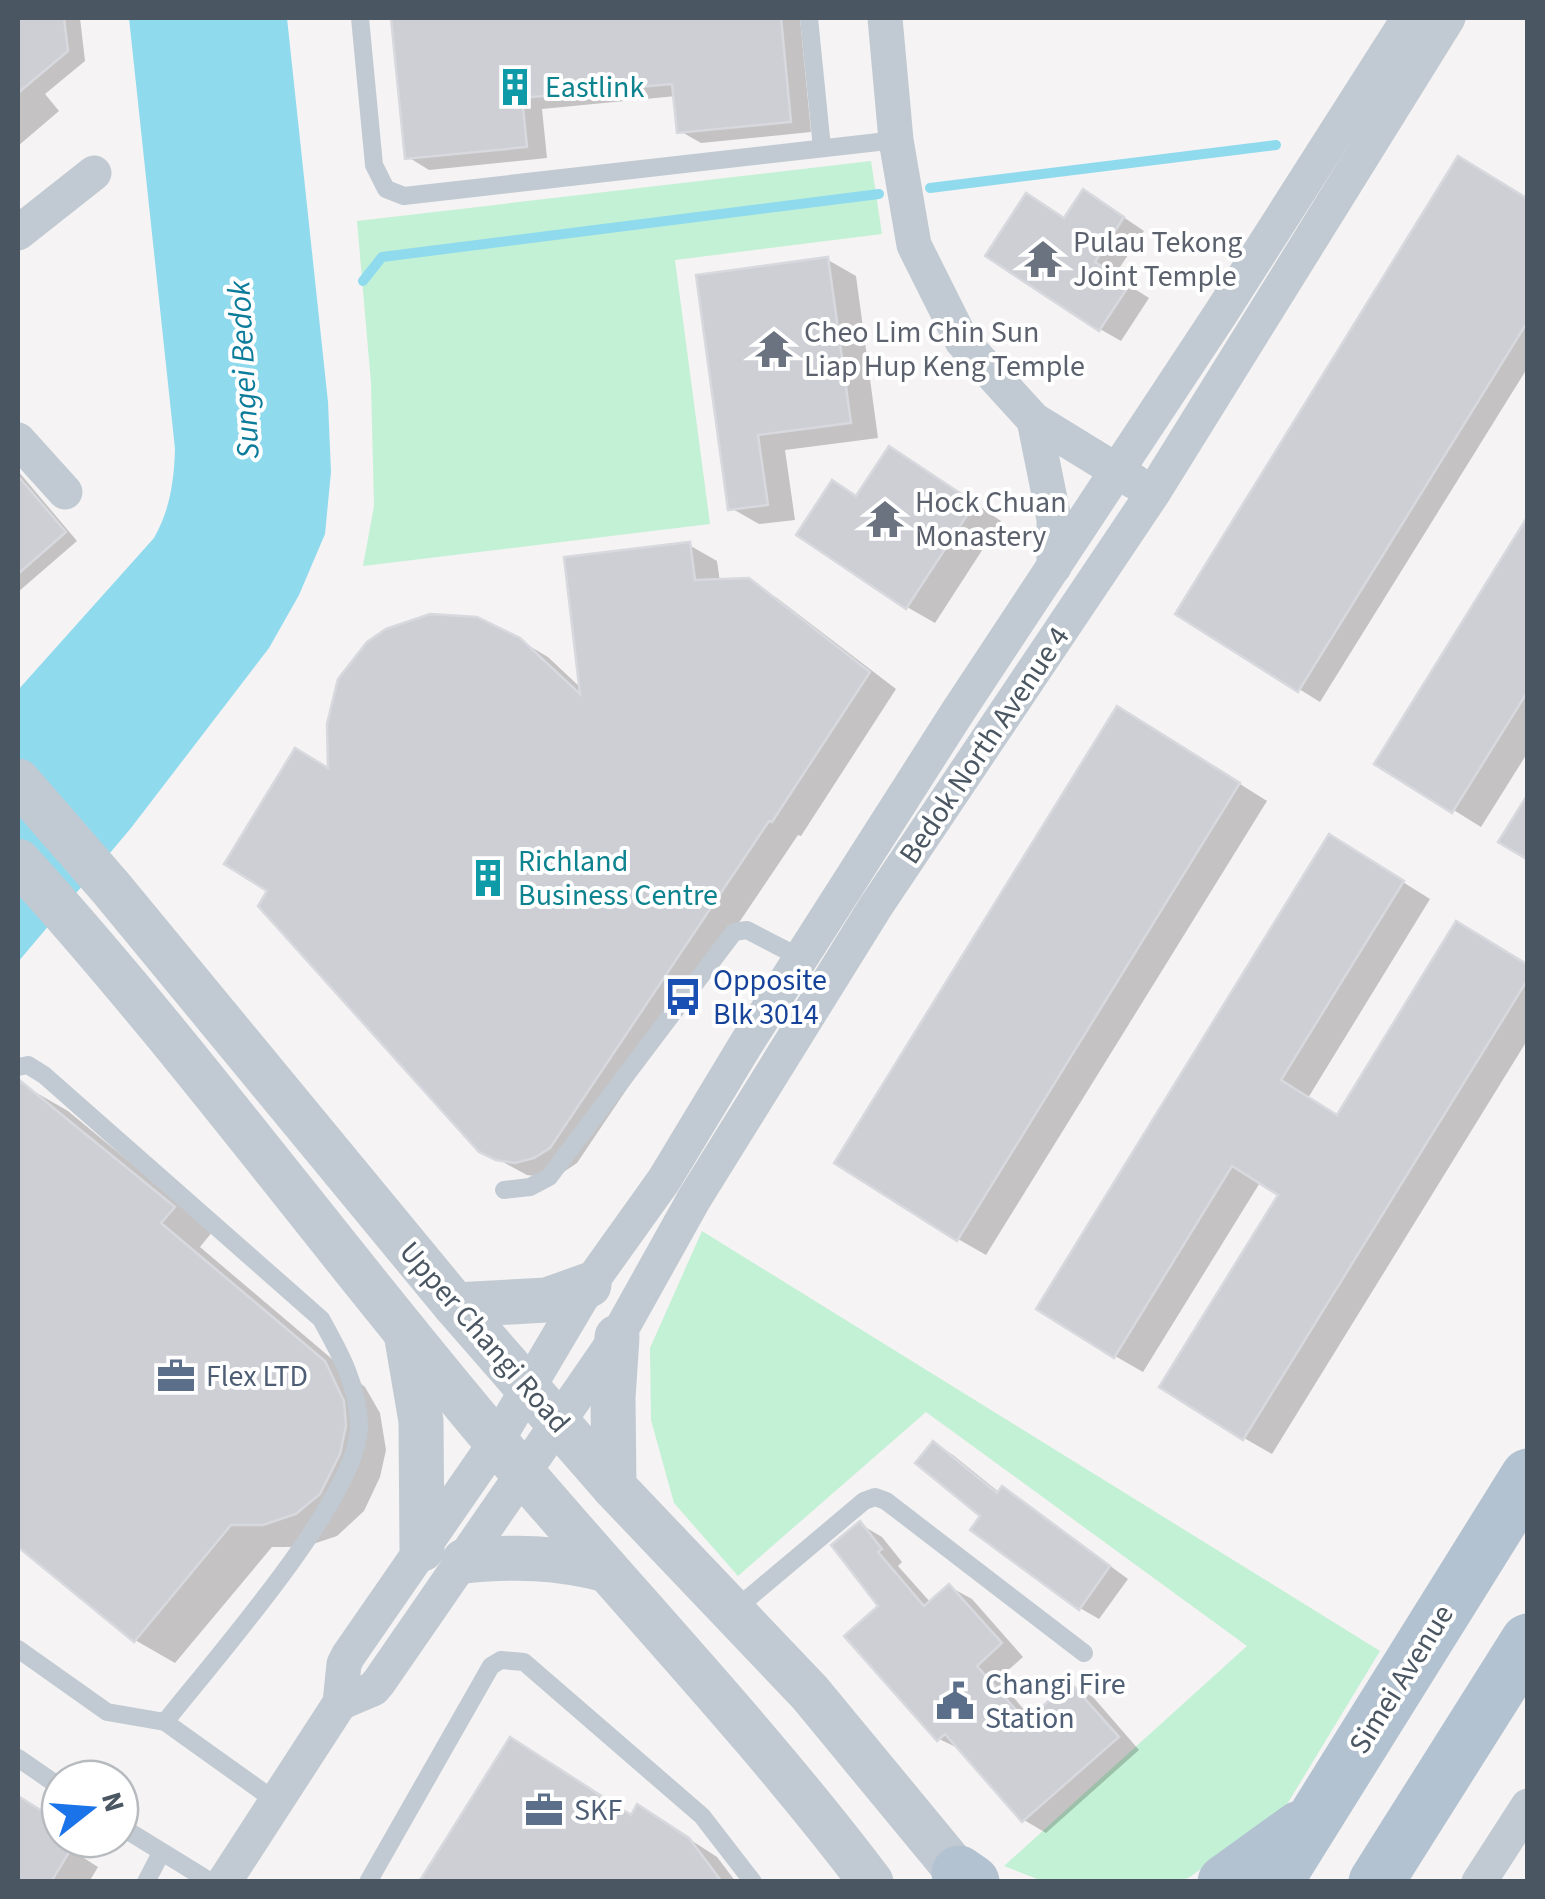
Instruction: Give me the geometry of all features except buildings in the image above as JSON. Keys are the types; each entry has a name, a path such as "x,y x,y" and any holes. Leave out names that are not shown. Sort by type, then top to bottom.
{"main road":[{"name":"Simei Avenue","path":"1275,1882 1528,1476"},
{"path":"1387,1876 1528,1641"},
{"path":"1225,1882 1311,1820"}],"street":[{"path":"885,18 896,140 914,245 962,341 1034,420 1153,493"},
{"name":"Bedok North Avenue 4","path":"509,1458 557,1422 617,1337 694,1199 876,906 1153,493 1448,18"},
{"name":"Bedok North Avenue 4","path":"509,1458 526,1387 589,1284 664,1180 801,958 1118,471 1405,19"},
{"path":"18,233 94,173"},
{"path":"1034,420 1054,519 1054,567"},
{"path":"18,440 65,492"},
{"name":"Upper Changi Road","path":"18,780 455,1305 614,1487 810,1692 966,1879"},
{"name":"Upper Changi Road","path":"18,861 70,919 509,1458 792,1781 871,1882"},
{"path":"455,1305 547,1300 589,1284"},
{"path":"406,1331 443,1555"},
{"path":"614,1487 617,1337"},
{"path":"224,1882 340,1703 348,1656 443,1555 509,1458"},
{"path":"443,1555 567,1559 607,1570"},
{"path":"1479,1882 1528,1806"}],"lane":[{"path":"360,18 374,164 386,188 404,196 896,140"},
{"path":"809,18 822,148"},
{"path":"504,1190 530,1187 550,1177 734,932 747,930 801,958"},
{"path":"18,1066 28,1065 44,1075 321,1319 349,1370 359,1428 350,1467 309,1538 164,1722"},
{"path":"732,1612 864,1500 875,1497 886,1500 1084,1653"},
{"path":"18,1648 108,1712 164,1722 277,1802"},
{"path":"368,1882 491,1666 501,1660 524,1662 702,1816 753,1882"},
{"path":"18,1758 40,1773"},
{"path":"140,1839 211,1882"},
{"path":"146,1882 161,1853"}],"green space":[{"path":"871,161 882,234 675,260 710,524 363,566 374,506 371,383 357,221"},
{"path":"702,1231 1380,1651 1286,1806 1178,1882 1045,1882 1004,1866 1247,1646 926,1412 738,1576 674,1503 651,1420 650,1348"}],"water":[{"name":"Sungei Bedok","path":"129,18 287,18 328,402 331,472 325,534 299,595 269,648 131,828 18,962 18,690 154,538 167,506 174,472 175,449"}],"waterway":[{"path":"930,188 1276,145"},
{"path":"363,281 382,257 879,194"}],"place":[{"name":"Eastlink","path":"515,87"},
{"name":"Pulau Tekong Joint Temple","path":"1043,259"},
{"name":"Cheo Lim Chin Sun Liap Hup Keng Temple","path":"774,349"},
{"name":"Hock Chuan Monastery","path":"885,519"},
{"name":"Richland Business Centre","path":"488,878"},
{"name":"Opposite Blk 3014","path":"683,997"},
{"name":"Flex LTD","path":"176,1376"},
{"name":"Changi Fire Station","path":"955,1701"},
{"name":"SKF","path":"544,1810"}]}
